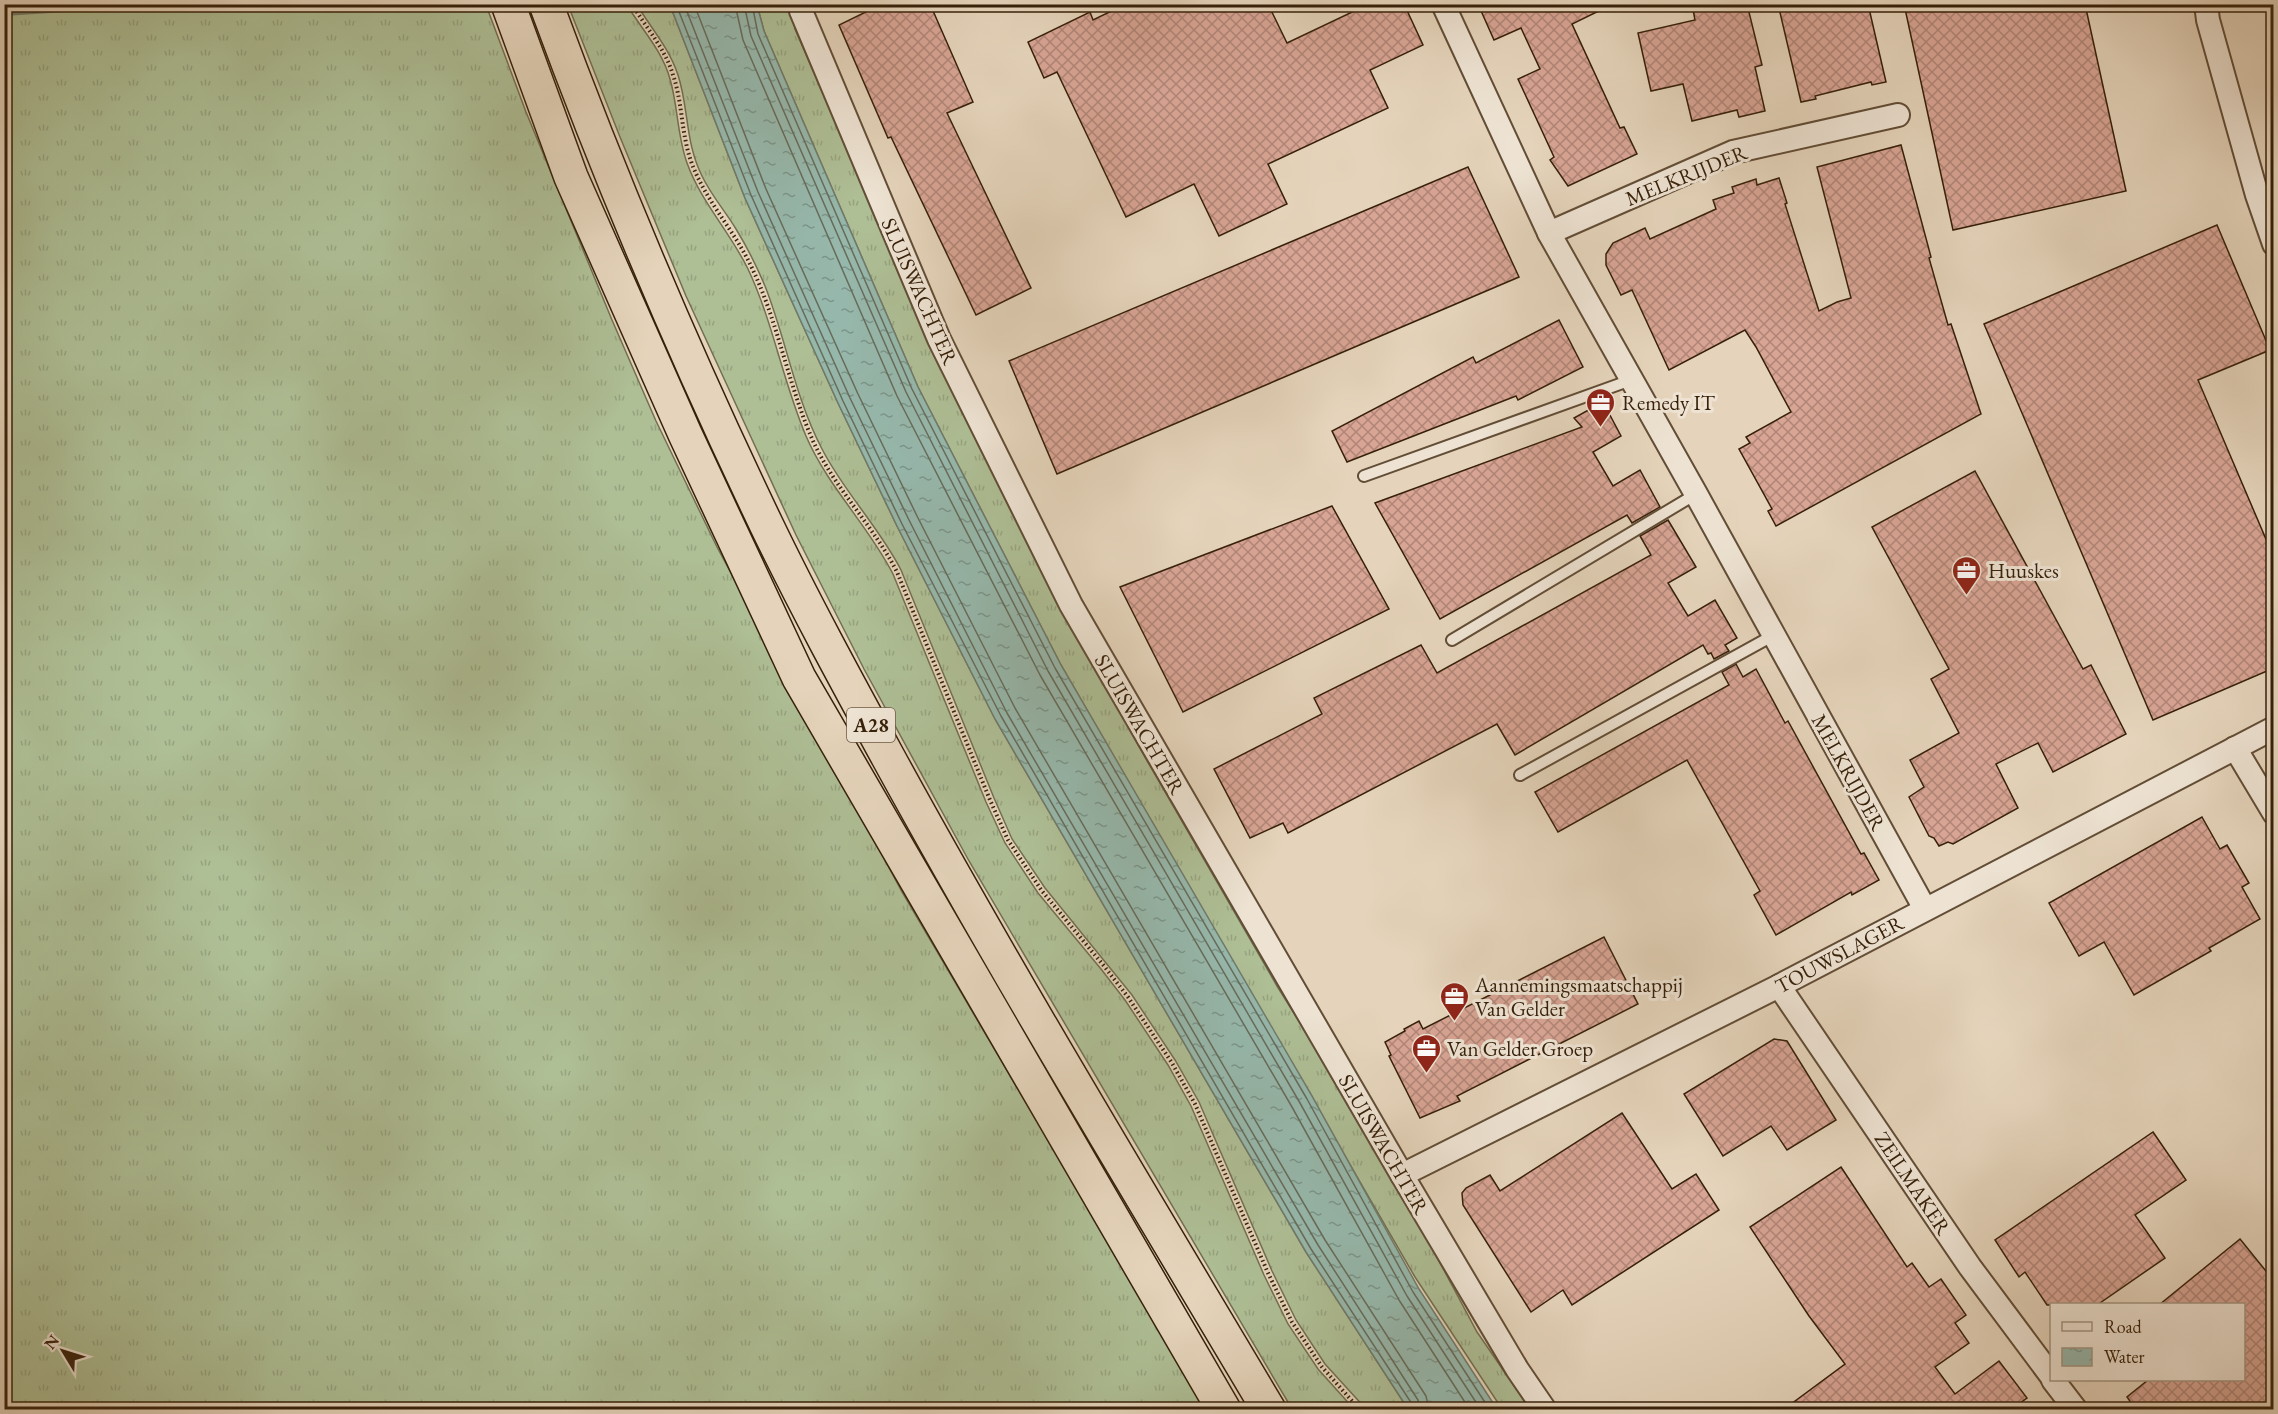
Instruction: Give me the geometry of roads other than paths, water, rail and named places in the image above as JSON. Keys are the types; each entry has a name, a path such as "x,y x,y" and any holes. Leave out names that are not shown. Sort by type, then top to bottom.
{"highway":[{"name":"A28","path":"508,4 571,177 685,434 799,678 1224,1410"},
{"name":"A28","path":"546,4 609,169 656,282 767,526 966,901 1269,1410"}],"street":[{"name":"SLUISWACHTER","path":"800,4 939,339 1071,605 1401,1175 1517,1369 1545,1410"},
{"name":"MELKRIJDER","path":"1443,4 1549,233 1925,909"},
{"path":"2206,4 2208,20 2265,193 2274,244"},
{"name":"MELKRIJDER","path":"1549,233 1733,152 1898,114"},
{"name":"TOUWSLAGER","path":"1401,1175 1779,986 2274,728"},
{"path":"2235,748 2274,813"},
{"name":"ZEILMAKER","path":"1779,986 1970,1267 2050,1375"},
{"name":"ZEILMAKER","path":"2054,1381 2076,1410"}],"lane":[{"path":"1364,476 1631,380"},
{"path":"1452,640 1696,494"},
{"path":"1520,775 1774,635"}],"water":[{"path":"670,5 757,5 764,31 918,387 1061,665 1312,1096 1419,1289 1497,1409 1408,1409 1306,1252 995,719 897,526 838,403 745,198"}],"waterway":[{"path":"4,13 142,4"}],"place":[{"name":"Remedy IT","path":"1601,428"},
{"name":"Huuskes","path":"1967,596"},
{"name":"Aannemingsmaatschappij Van Gelder","path":"1454,1022"},
{"name":"Van Gelder Groep","path":"1426,1074"}]}
